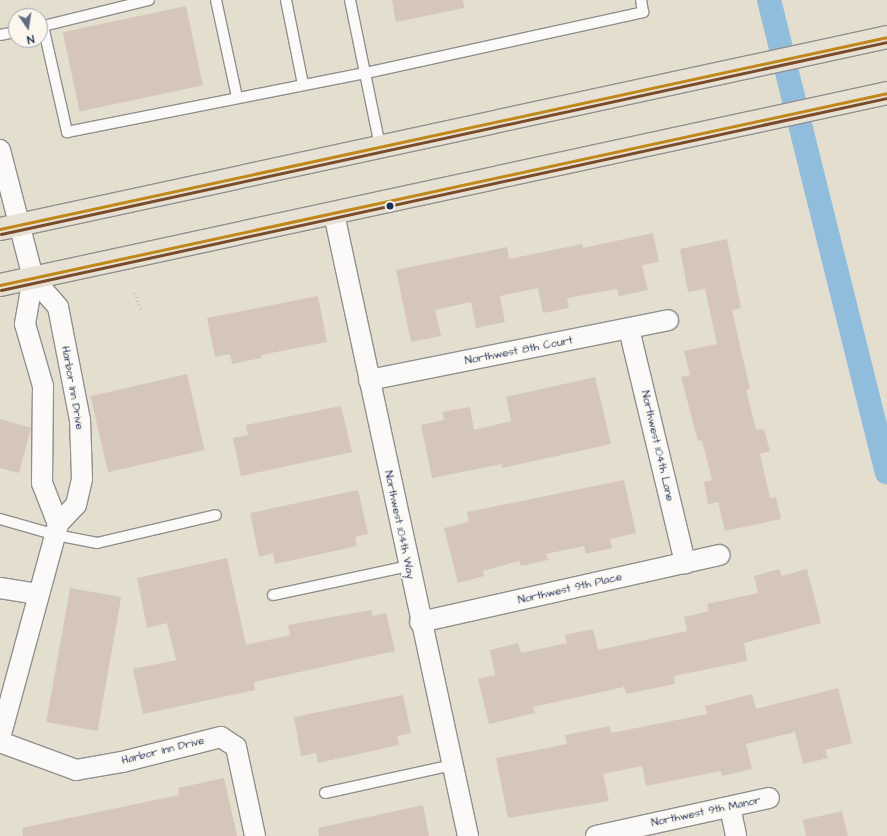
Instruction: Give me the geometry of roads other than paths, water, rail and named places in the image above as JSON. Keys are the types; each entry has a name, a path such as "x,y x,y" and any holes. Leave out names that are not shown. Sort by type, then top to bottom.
{"main road":[{"path":"10,227 741,67 887,37"},
{"path":"0,285 751,124 887,93"}],"street":[{"name":"Harbor Inn Drive","path":"0,150 10,227 33,278 58,307 70,378 80,420 82,479 76,505 57,530 0,738"},
{"name":"Northwest 104th Way","path":"334,214 420,622 468,836"},
{"name":"Harbor Inn Drive","path":"33,278 25,324 43,386 42,483 57,530"},
{"name":"Northwest 8th Court","path":"369,380 668,320"},
{"name":"Northwest 104th Lane","path":"629,329 685,563"},
{"path":"43,386 70,378"},
{"name":"Northwest 9th Place","path":"420,622 720,555"},
{"path":"0,588 39,594"},
{"name":"Harbor Inn Drive","path":"0,742 76,770 122,762 221,737 236,747 255,836"},
{"name":"Northwest 9th Manor","path":"596,836 769,798"},
{"path":"730,807 736,836"}],"lane":[{"path":"48,25 149,0"},
{"path":"216,0 237,97"},
{"path":"286,0 303,84"},
{"path":"350,0 380,146"},
{"path":"47,48 67,132 237,97 366,73 643,12 640,0"},
{"path":"0,519 57,530 97,543 216,515"},
{"path":"274,595 408,566"},
{"path":"325,793 452,765"}],"waterway":[{"path":"769,0 887,472"}]}
